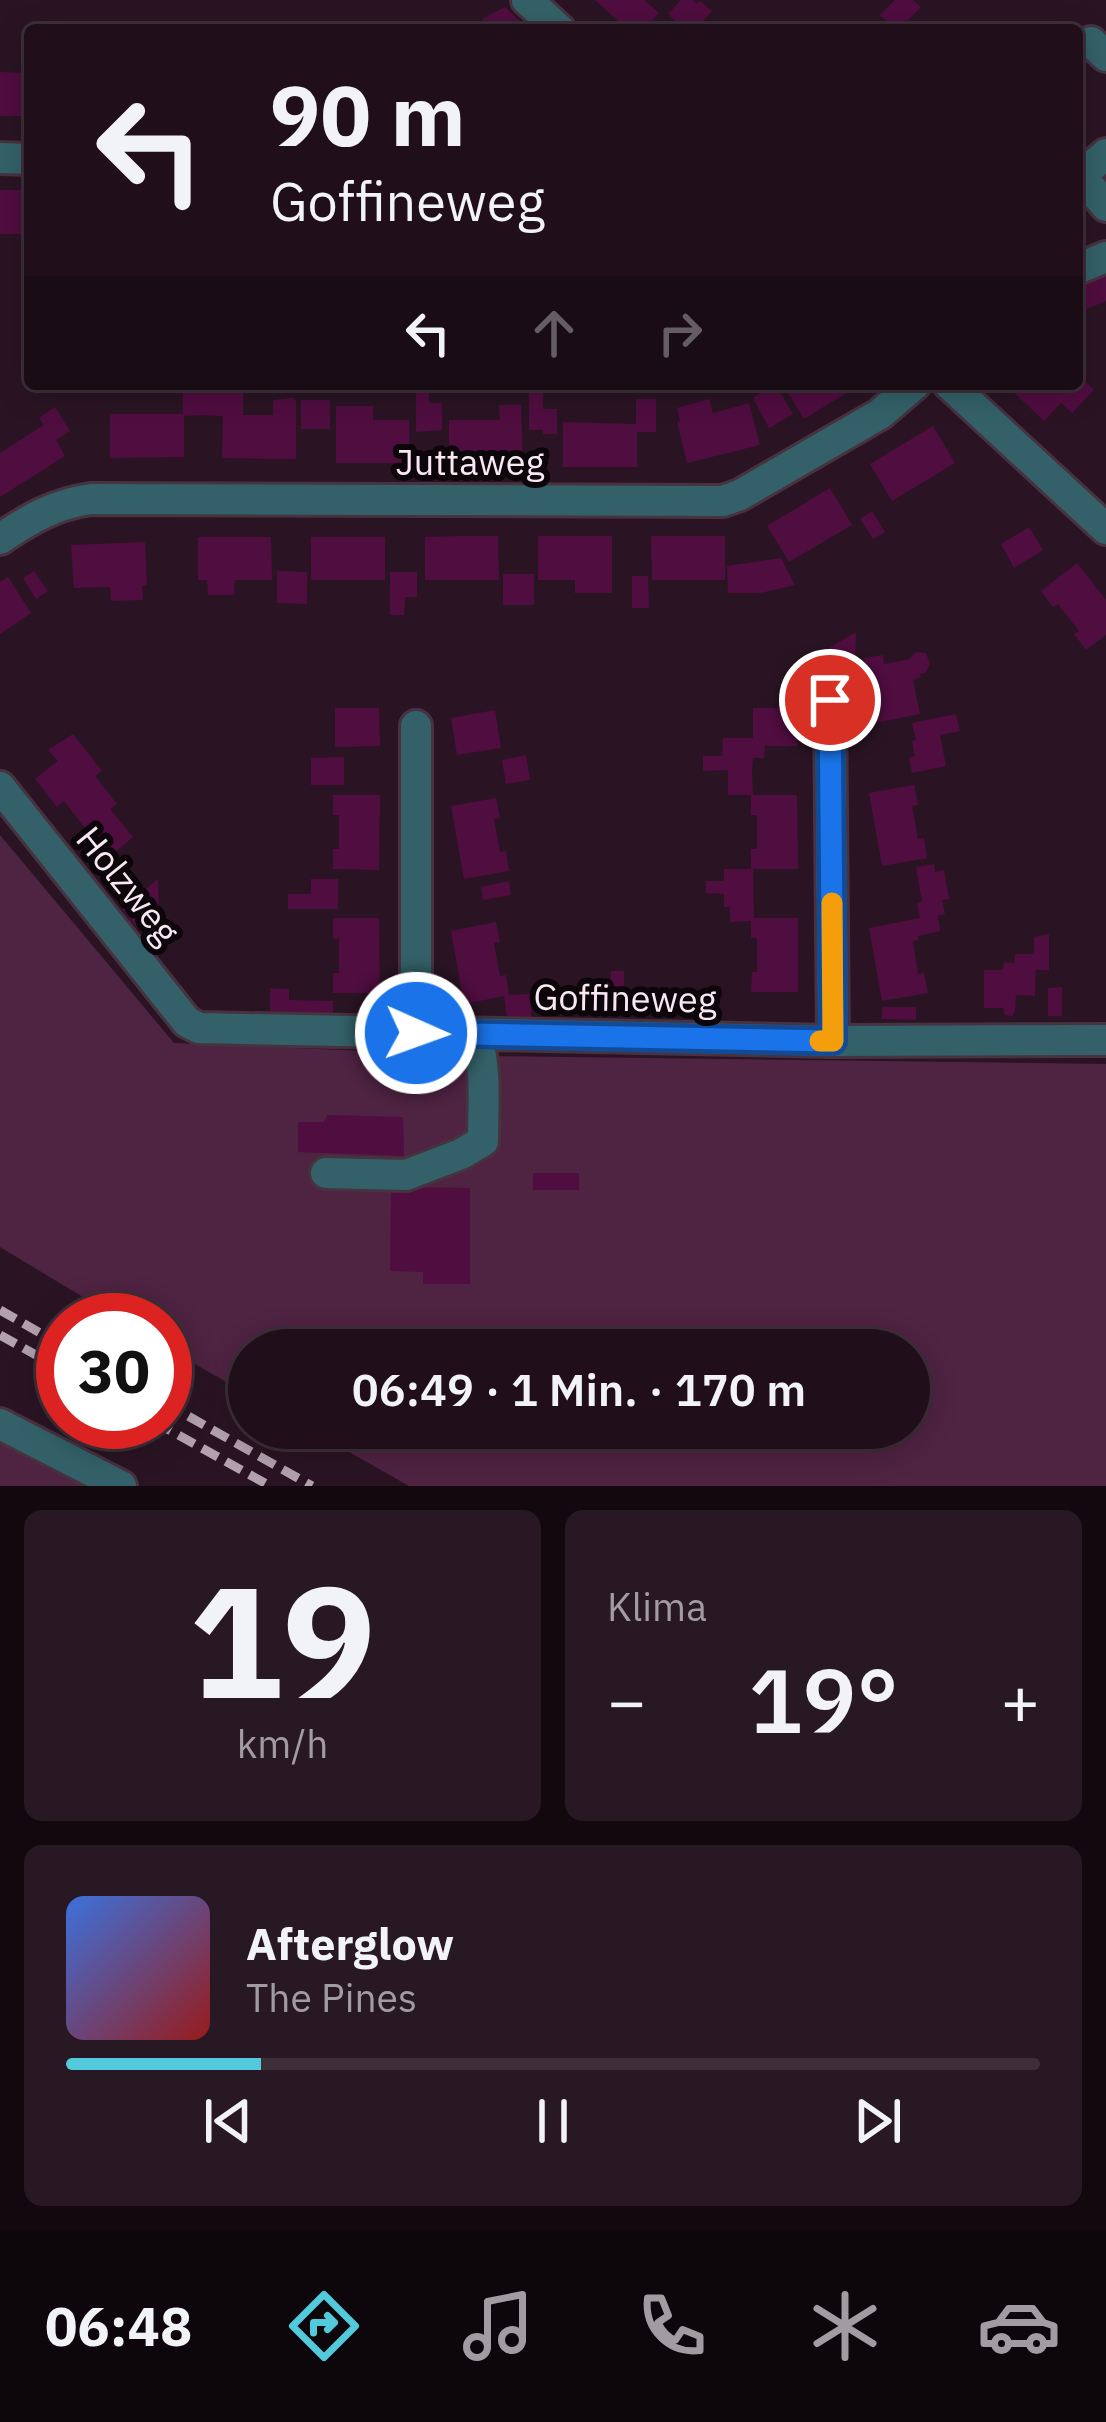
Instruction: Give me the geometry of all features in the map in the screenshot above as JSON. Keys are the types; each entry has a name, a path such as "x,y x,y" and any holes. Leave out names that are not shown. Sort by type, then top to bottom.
{"street":[{"path":"527,0 553,24"},
{"path":"1083,174 1106,154"},
{"path":"1083,181 1106,206"},
{"name":"Juttaweg","path":"0,539 48,509 91,499 723,501 880,414 908,390"},
{"path":"955,390 1106,530"},
{"path":"830,700 833,1041"},
{"path":"416,726 416,1033"},
{"name":"Holzweg","path":"0,787 187,1022 199,1028"},
{"name":"Goffineweg","path":"199,1028 833,1041 1106,1040"},
{"path":"326,1173 406,1175 482,1141 483,1056 476,1034"},
{"path":"0,1424 121,1486"}],"shaded area":[{"path":"0,835 174,1043 483,1056 1106,1064 1106,1486 409,1486 344,1449 930,1449 930,1329 228,1329 228,1383 192,1362 192,1293 76,1293 0,1247"},
{"path":"0,1443 115,1486 0,1486"}],"building":[{"path":"595,0 644,0 659,13 649,24 621,24"},
{"path":"681,0 700,1 712,11 700,24 679,24 668,14"},
{"path":"895,0 913,0 921,7 905,24 890,24 880,15"},
{"path":"505,7 523,24 484,24 482,19"},
{"path":"0,72 24,73 24,116 0,116"},
{"path":"0,190 24,190 24,234 0,234"},
{"path":"1106,273 1106,301 1083,311 1083,283"},
{"path":"1083,379 1094,390 1072,413 1061,403 1044,421 1011,390 1068,390 1083,390"},
{"path":"183,390 243,393 243,415 273,415 273,400 293,398 296,459 222,458 223,416 203,415 184,416 184,457 110,458 110,414 183,414"},
{"path":"416,390 429,390 429,403 442,403 442,430 416,432"},
{"path":"529,390 543,390 543,409 557,409 557,434 529,430"},
{"path":"779,390 793,414 769,428 753,398 763,391"},
{"path":"787,390 851,390 804,419"},
{"path":"636,399 656,399 656,432 637,432 637,467 563,467 563,422 636,424"},
{"path":"709,399 713,413 749,403 760,445 687,463 677,408"},
{"path":"301,400 330,400 330,429 301,429"},
{"path":"499,405 521,405 523,463 449,463 449,420 500,420"},
{"path":"336,406 373,406 373,420 409,420 410,463 336,463"},
{"path":"55,407 70,431 56,440 65,456 0,497 0,453 44,425 39,418"},
{"path":"933,426 955,463 892,501 870,464"},
{"path":"830,488 852,525 789,562 767,526"},
{"path":"872,511 885,532 873,539 860,519"},
{"path":"1029,527 1043,550 1014,568 1001,544"},
{"path":"498,536 499,580 425,580 425,537"},
{"path":"538,536 612,536 612,593 575,593 575,580 538,580"},
{"path":"651,536 725,536 725,580 652,580"},
{"path":"198,537 271,537 272,580 235,580 234,595 208,595 207,580 198,580"},
{"path":"311,537 385,537 385,580 311,580"},
{"path":"145,542 143,600 111,601 110,587 74,588 71,545"},
{"path":"781,558 795,585 761,593 728,593 727,566"},
{"path":"1077,563 1106,600 1106,635 1086,650 1074,634 1079,631 1041,591"},
{"path":"34,571 48,591 36,599 23,578"},
{"path":"277,571 307,572 307,604 277,603"},
{"path":"390,572 417,572 417,597 405,597 404,615 390,615"},
{"path":"503,574 534,574 534,605 503,605"},
{"path":"632,576 648,576 649,608 632,608"},
{"path":"8,577 31,613 0,634 0,582"},
{"path":"856,632 855,669 838,669 837,678 820,678 820,688 803,688 802,664"},
{"path":"915,652 926,653 930,664 913,680 920,714 876,723 864,658 883,655 884,664 910,659"},
{"path":"335,708 379,708 380,746 335,747"},
{"path":"753,708 798,708 797,746 765,746 764,758 753,758 752,771 753,795 797,795 798,869 753,869 754,918 798,918 798,992 751,992 752,972 757,972 757,938 751,938 751,921 730,922 724,894 706,893 706,881 724,881 724,869 751,869 751,849 757,849 757,815 751,815 751,795 728,795 728,770 703,771 703,756 722,756 723,738 753,738"},
{"path":"495,710 501,748 457,755 451,718"},
{"path":"956,714 960,731 940,735 946,766 912,773 909,758 915,756 912,741 916,740 912,723"},
{"path":"73,734 102,771 95,776 117,804 110,809 133,837 102,863 79,835 86,829 64,801 57,807 35,779 58,761 48,750"},
{"path":"526,755 530,780 506,784 502,760"},
{"path":"344,757 344,785 311,785 311,758"},
{"path":"914,785 918,805 912,806 927,858 882,866 869,793"},
{"path":"333,795 380,795 379,870 333,869 333,849 339,849 339,815 333,815"},
{"path":"496,798 500,818 494,819 509,871 464,879 451,806"},
{"path":"934,864 935,872 944,870 949,899 942,900 945,914 938,915 940,931 913,941 918,974 924,973 928,993 882,1001 869,928 920,918 916,867"},
{"path":"158,879 159,913 138,929 122,909"},
{"path":"311,879 338,879 338,909 288,909 288,894 311,894"},
{"path":"509,881 511,895 483,900 481,887"},
{"path":"333,918 379,918 380,993 333,993 333,973 339,973 339,938 333,939"},
{"path":"496,922 500,976 506,975 509,995 531,994 531,1017 507,1017 504,996 464,1004 451,931"},
{"path":"1049,934 1049,970 1036,970 1035,996 1016,995 1012,1016 1005,1015 1003,1008 984,1008 984,970 1003,970 1004,962 1015,963 1015,954 1034,954 1034,937"},
{"path":"611,971 624,971 624,997 611,997"},
{"path":"1062,987 1062,1016 1048,1016 1048,988"},
{"path":"270,988 289,989 289,1000 333,1001 333,1014 270,1014"},
{"path":"882,1007 916,1007 916,1020 882,1019"},
{"path":"327,1115 403,1117 404,1156 298,1152 298,1122 324,1122"},
{"path":"533,1173 579,1173 579,1190 533,1190"},
{"path":"391,1187 470,1188 470,1284 423,1284 423,1272 390,1271"}],"railway":[{"path":"0,1310 36,1331"},
{"path":"0,1335 36,1355"},
{"path":"192,1418 312,1486"},
{"path":"192,1443 270,1486"}],"slow traffic":[{"path":"820,1041 833,1041 832,903"}],"route":[{"path":"416,1033 833,1041 830,700"}]}
